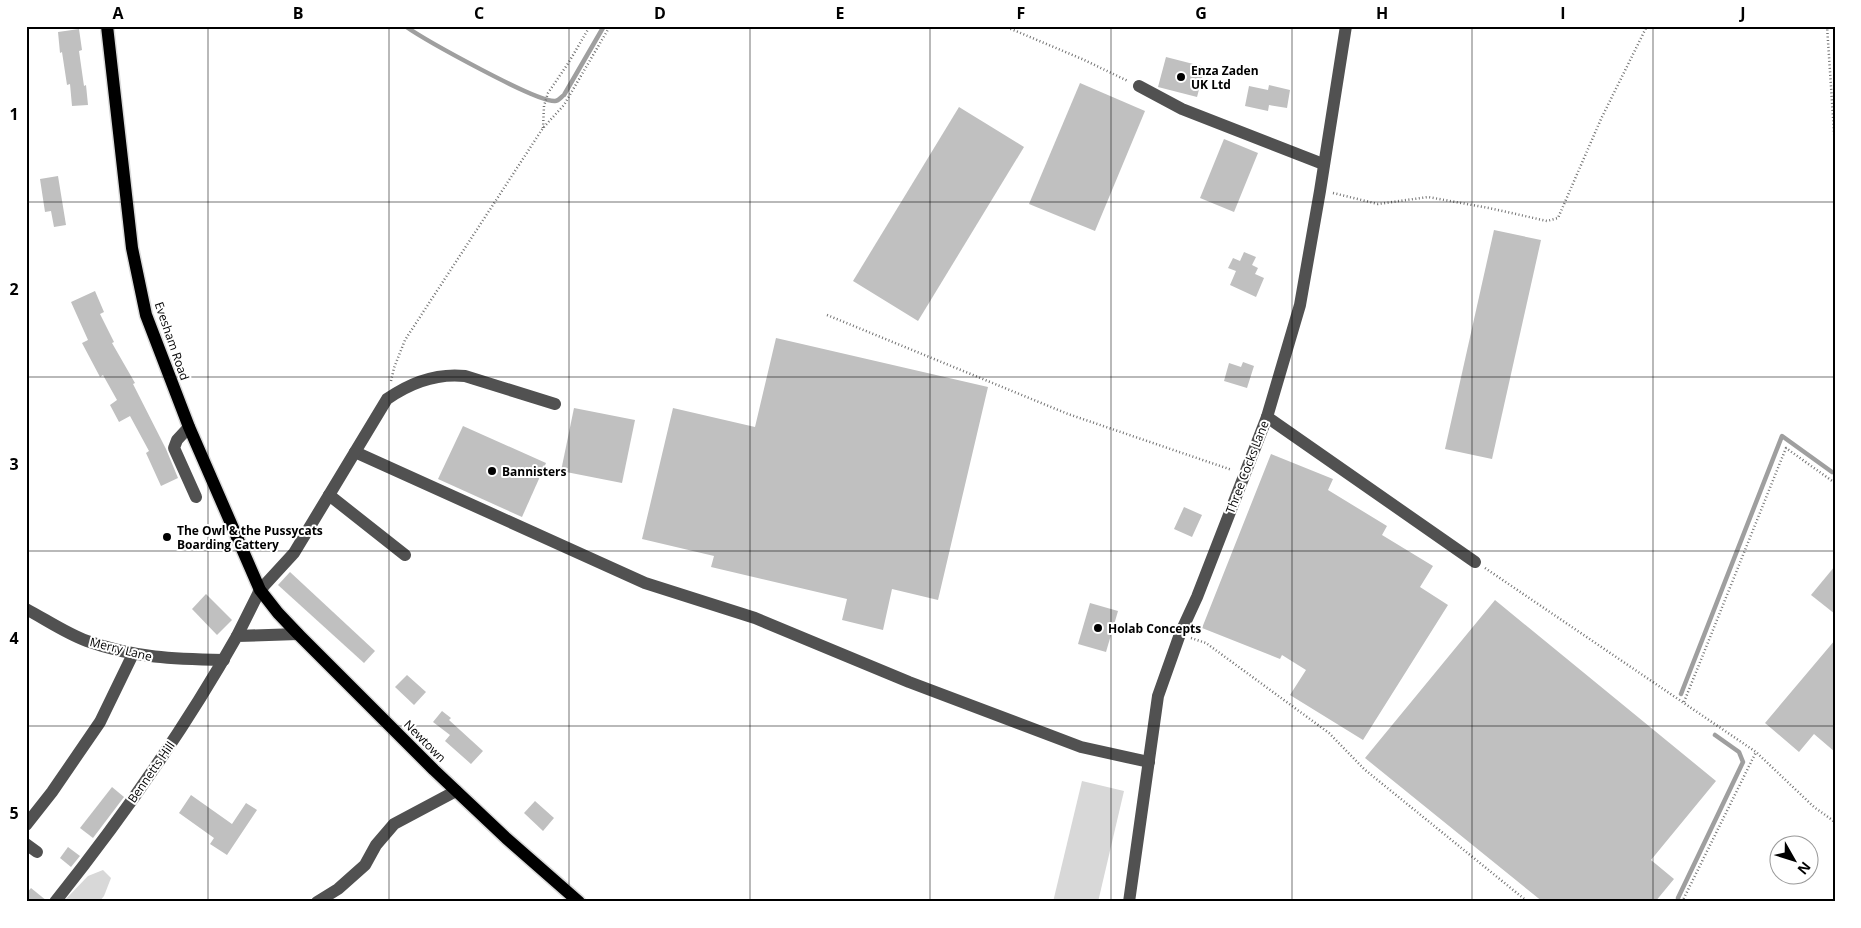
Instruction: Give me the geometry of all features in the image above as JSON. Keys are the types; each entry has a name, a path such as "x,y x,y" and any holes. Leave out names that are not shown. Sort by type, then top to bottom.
{"main road":[{"name":"Evesham Road","path":"106,26 130,230 146,315 189,428 260,590"},
{"name":"Newtown","path":"260,590 278,614 456,790 506,838 579,902"}],"street":[{"name":"Three Cocks Lane","path":"1129,902 1158,696 1180,634 1197,597 1267,417 1300,305 1346,26"},
{"path":"1139,86 1182,109 1323,164"},
{"path":"387,399 400,390 429,378 450,374 465,376 555,404"},
{"name":"Bennetts Hill","path":"55,902 142,787 189,717 224,660 260,590 294,553 387,399"},
{"path":"1267,417 1475,562"},
{"path":"189,428 177,440 174,448 196,497"},
{"path":"354,452 645,582 755,618 910,682 1082,747 1149,762"},
{"path":"329,495 405,555"},
{"name":"Merry Lane","path":"26,609 86,641 133,654 164,659 224,660"},
{"path":"237,636 298,634"},
{"path":"26,825 52,792 100,722 133,654"},
{"path":"317,902 338,889 364,865 376,845 394,824 456,790"},
{"path":"26,844 37,852"}],"path":[{"path":"543,128 544,106 548,93 590,26"},
{"path":"387,399 394,368 405,340 543,128 564,105 610,26"},
{"path":"1004,26 1082,59 1139,86"},
{"path":"1320,190 1378,204 1428,197 1547,221 1558,218 1601,119 1647,26"},
{"path":"1827,26 1835,146"},
{"path":"828,315 1068,414 1245,474"},
{"path":"1684,702 1786,448 1835,483"},
{"path":"1475,562 1756,752 1814,807 1835,822"},
{"path":"1180,634 1206,643 1329,733 1364,769 1528,902"},
{"path":"1682,902 1756,752"}],"shaded area":[{"path":"1082,781 1124,791 1098,902 1053,902"},
{"path":"103,870 111,878 104,896 99,902 63,902 88,876"}],"building":[{"path":"79,29 82,50 79,51 88,105 72,106 70,84 67,85 62,52 60,53 58,32"},
{"name":"Enza Zaden UK Ltd","path":"1166,57 1205,67 1197,97 1158,87"},
{"path":"1080,83 1145,111 1095,231 1029,204"},
{"path":"1269,85 1290,90 1287,108 1269,105 1268,111 1245,106 1249,86 1268,90"},
{"path":"959,107 1024,147 918,321 853,281"},
{"path":"1224,139 1258,153 1234,212 1200,198"},
{"path":"58,176 66,225 54,227 51,211 45,212 40,179"},
{"path":"1494,230 1541,240 1492,459 1445,449"},
{"path":"1244,252 1256,257 1252,265 1258,268 1255,274 1264,278 1256,297 1230,285 1236,271 1228,268 1233,258 1240,261"},
{"path":"95,291 104,312 100,314 114,342 112,343 135,383 133,384 166,449 178,478 161,486 146,453 149,451 130,416 119,422 110,405 117,400 103,375 100,377 82,343 88,340 71,302"},
{"path":"776,338 988,387 938,600 892,589 883,630 842,620 847,599 711,567 714,556 642,539 673,408 755,427"},
{"path":"1243,362 1254,366 1247,388 1224,381 1229,363 1241,367"},
{"path":"574,408 635,420 622,483 561,471"},
{"name":"Bannisters","path":"463,426 546,463 522,517 438,479"},
{"path":"1271,454 1333,479 1328,490 1387,526 1382,535 1433,566 1420,587 1448,605 1363,740 1290,695 1306,670 1282,655 1280,659 1202,628"},
{"path":"1184,507 1202,515 1192,537 1174,529"},
{"path":"1835,566 1835,614 1811,595"},
{"path":"290,572 375,651 364,663 278,585"},
{"path":"206,594 232,620 217,635 192,609"},
{"path":"1495,600 1716,781 1651,860 1674,879 1655,902 1543,902 1365,758"},
{"name":"Holab Concepts","path":"1090,603 1118,611 1106,652 1078,644"},
{"path":"1835,640 1835,752 1814,734 1799,752 1765,723"},
{"path":"407,675 426,692 414,705 395,687"},
{"path":"442,711 451,718 449,720 483,751 471,764 445,741 450,735 433,722"},
{"path":"112,787 124,797 93,838 80,828"},
{"path":"191,795 232,824 246,803 257,810 227,855 210,844 214,838 179,813"},
{"path":"535,801 554,818 543,831 524,813"},
{"path":"68,847 80,856 71,867 60,858"},
{"path":"31,888 47,902 26,902 26,894"}],"waterway":[{"path":"405,26 434,44 504,81 526,92 555,101 564,95 604,26"},
{"path":"1681,694 1782,436 1832,472"},
{"path":"1678,898 1743,762 1739,752 1715,735"}],"place":[{"name":"Enza Zaden UK Ltd","path":"1181,77"},
{"name":"Bannisters","path":"492,471"},
{"name":"The Owl & the Pussycats Boarding Cattery","path":"167,537"},
{"name":"Holab Concepts","path":"1098,628"}]}
